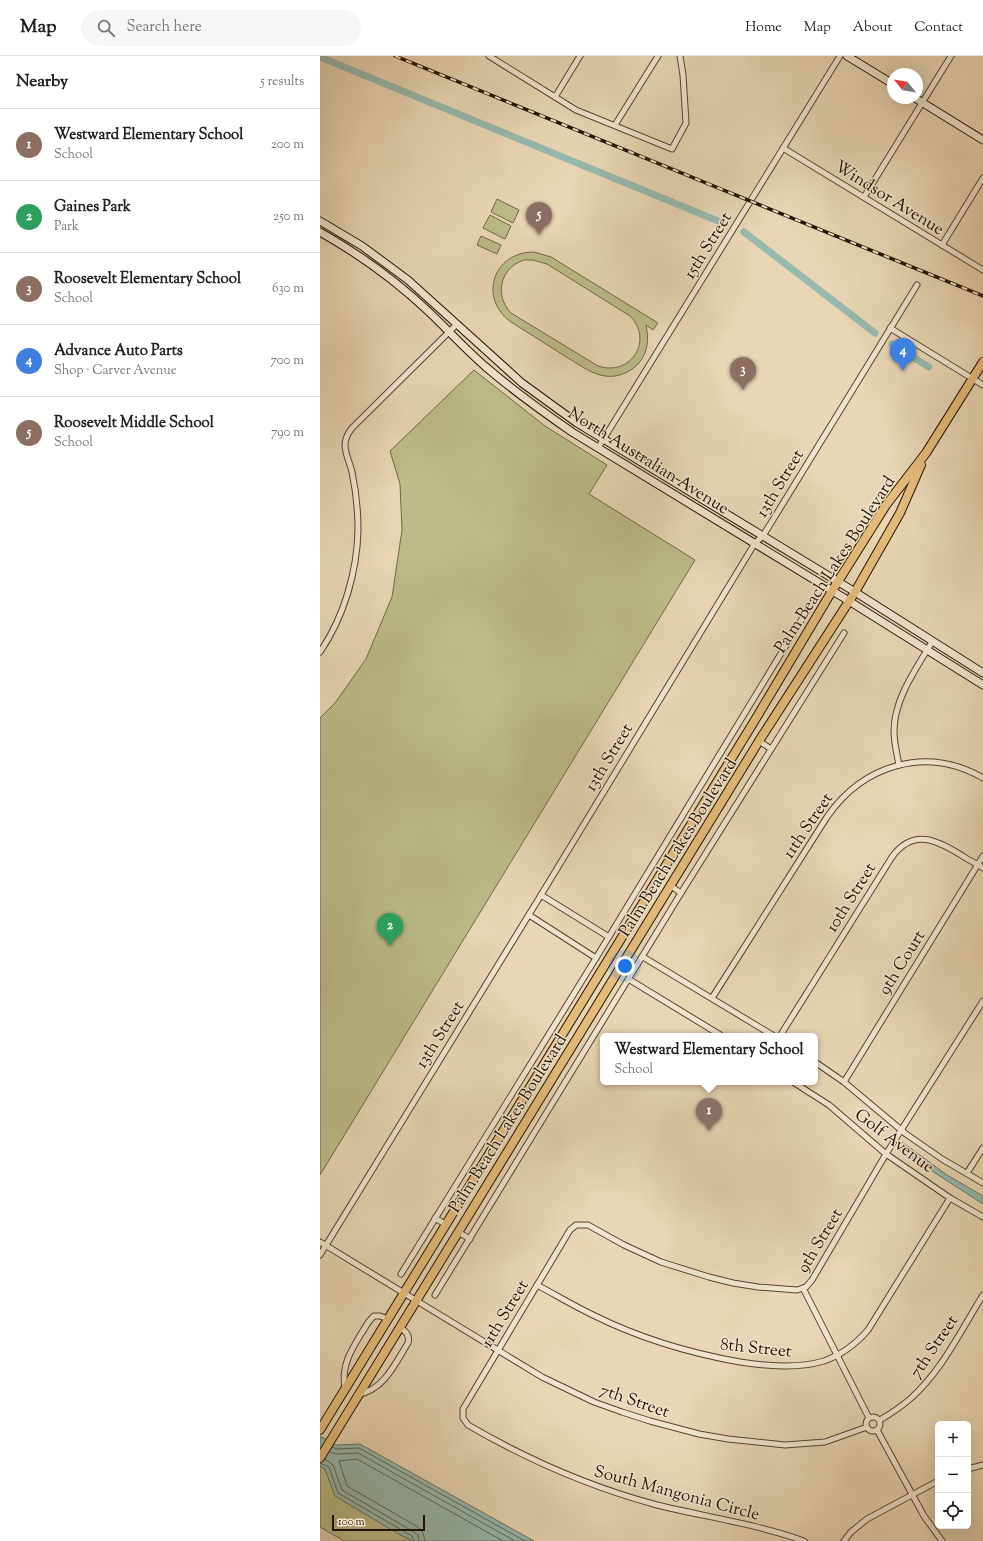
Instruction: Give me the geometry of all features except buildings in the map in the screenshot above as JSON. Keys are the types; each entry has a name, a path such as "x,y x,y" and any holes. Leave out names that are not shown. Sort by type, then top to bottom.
{"main road":[{"path":"847,56 887,80"},
{"path":"923,103 983,140"},
{"name":"North Australian Avenue","path":"320,221 362,246 385,262 429,299 522,383 547,402 603,440 855,592 983,673"},
{"name":"North Australian Avenue","path":"320,232 362,257 385,274 427,310 486,367 547,415 598,448 832,590 983,685"},
{"name":"Palm Beach Lakes Boulevard","path":"320,1430 755,720 789,660 832,590 886,505 926,453 983,362"},
{"name":"Palm Beach Lakes Boulevard","path":"320,1458 759,741 855,592 900,513 926,453"},
{"path":"723,772 736,780"},
{"path":"507,1124 520,1131"}],"street":[{"path":"489,56 576,110 672,149 686,123 687,115 680,56"},
{"path":"500,62 504,56"},
{"path":"555,97 580,56"},
{"path":"615,125 658,56"},
{"name":"15th Street","path":"598,448 840,56"},
{"path":"923,100 951,56"},
{"path":"864,197 921,104"},
{"name":"Windsor Avenue","path":"783,148 983,270"},
{"path":"942,245 983,178"},
{"name":"13th Street","path":"320,1255 755,543 763,536 917,285"},
{"path":"320,652 332,631 346,598 353,573 357,548 357,507 352,471 345,448 347,436 352,428 457,324"},
{"path":"890,328 983,385"},
{"path":"401,1274 596,958 808,609"},
{"path":"435,1295 844,633"},
{"path":"899,765 894,730 898,708 904,692 932,642"},
{"path":"780,656 789,660"},
{"path":"759,741 771,749"},
{"name":"11th Street","path":"712,998 835,805 856,785 868,777 890,767 920,762 945,764 968,770 983,778"},
{"name":"10th Street","path":"782,1033 898,849 914,841 923,839 932,840 941,843 978,865"},
{"name":"9th Court","path":"844,1082 983,856"},
{"path":"978,865 983,868"},
{"path":"648,872 658,878"},
{"path":"671,886 682,893"},
{"path":"541,895 608,937"},
{"path":"529,915 596,958"},
{"path":"643,957 769,1033"},
{"path":"630,980 717,1033"},
{"name":"9th Street","path":"576,1225 588,1225 647,1256 709,1277 758,1287 796,1290 803,1288 812,1280 886,1154 983,1001"},
{"name":"Golf Avenue","path":"818,1064 844,1082 902,1131 942,1159 983,1183"},
{"name":"Golf Avenue","path":"798,1085 829,1105 886,1154 950,1198 983,1217"},
{"path":"967,1173 983,1148"},
{"name":"8th Street","path":"537,1285 574,1306 617,1327 695,1353 775,1366 812,1364 837,1355 856,1343 874,1323 950,1198"},
{"path":"435,1218 445,1224"},
{"name":"11th Street","path":"463,1418 463,1409 570,1230 576,1225"},
{"path":"458,1232 470,1239"},
{"name":"7th Street","path":"320,1242 498,1352 542,1377 594,1402 650,1421 699,1434 742,1441 784,1445 825,1442 867,1427"},
{"path":"803,1288 869,1418"},
{"name":"7th Street","path":"880,1420 910,1399 923,1387 942,1362 983,1295"},
{"path":"345,1389 344,1380 347,1359 366,1325 374,1316 380,1316 388,1319"},
{"path":"359,1394 367,1393 376,1387 385,1377 408,1343 408,1334 400,1327"},
{"path":"875,1416 880,1420 880,1425 877,1430 872,1431 867,1427 866,1421 869,1418 875,1416"},
{"name":"South Mangonia Circle","path":"463,1418 468,1425 520,1454 548,1467 599,1487 658,1505 774,1531 804,1541"},
{"path":"877,1430 924,1516 942,1541"},
{"path":"971,1468 983,1465"},
{"path":"844,1541 851,1532 867,1518 935,1483"}],"green space":[{"path":"497,199 519,210 513,223 491,212"},
{"path":"490,215 511,226 505,239 483,228"},
{"path":"481,236 501,245 497,254 477,245"},
{"path":"534,252 551,257 658,323 653,330 646,325 647,345 639,363 631,370 621,375 600,375 584,368 511,322 501,312 495,301 493,289 495,278 500,268 508,260 520,254","holes":["524,260 533,260 547,264 630,316 637,325 640,335 639,345 635,354 629,361 620,366 610,368 598,366 511,313 502,298 502,283 509,269"]},
{"path":"474,370 545,426 607,465 589,494 695,560 320,1175 320,718 335,703 366,659 392,597 402,530 400,484 390,451"},
{"path":"320,1466 325,1469 335,1496 413,1541 344,1541 320,1527"}],"water":[{"path":"902,1142 947,1175 983,1196 983,1204 898,1149"},
{"path":"320,1436 336,1445 360,1444 534,1541 413,1541 335,1496 325,1469 320,1466"}],"waterway":[{"path":"320,57 723,223"},
{"path":"744,232 875,333"},
{"path":"892,344 929,367"}],"railway":[{"path":"395,56 983,296"}],"place":[{"name":"Roosevelt Middle School","path":"539,235"},
{"name":"Advance Auto Parts","path":"903,371"},
{"name":"Roosevelt Elementary School","path":"743,390"},
{"name":"Gaines Park","path":"390,946"},
{"name":"Westward Elementary School","path":"709,1131"}]}
